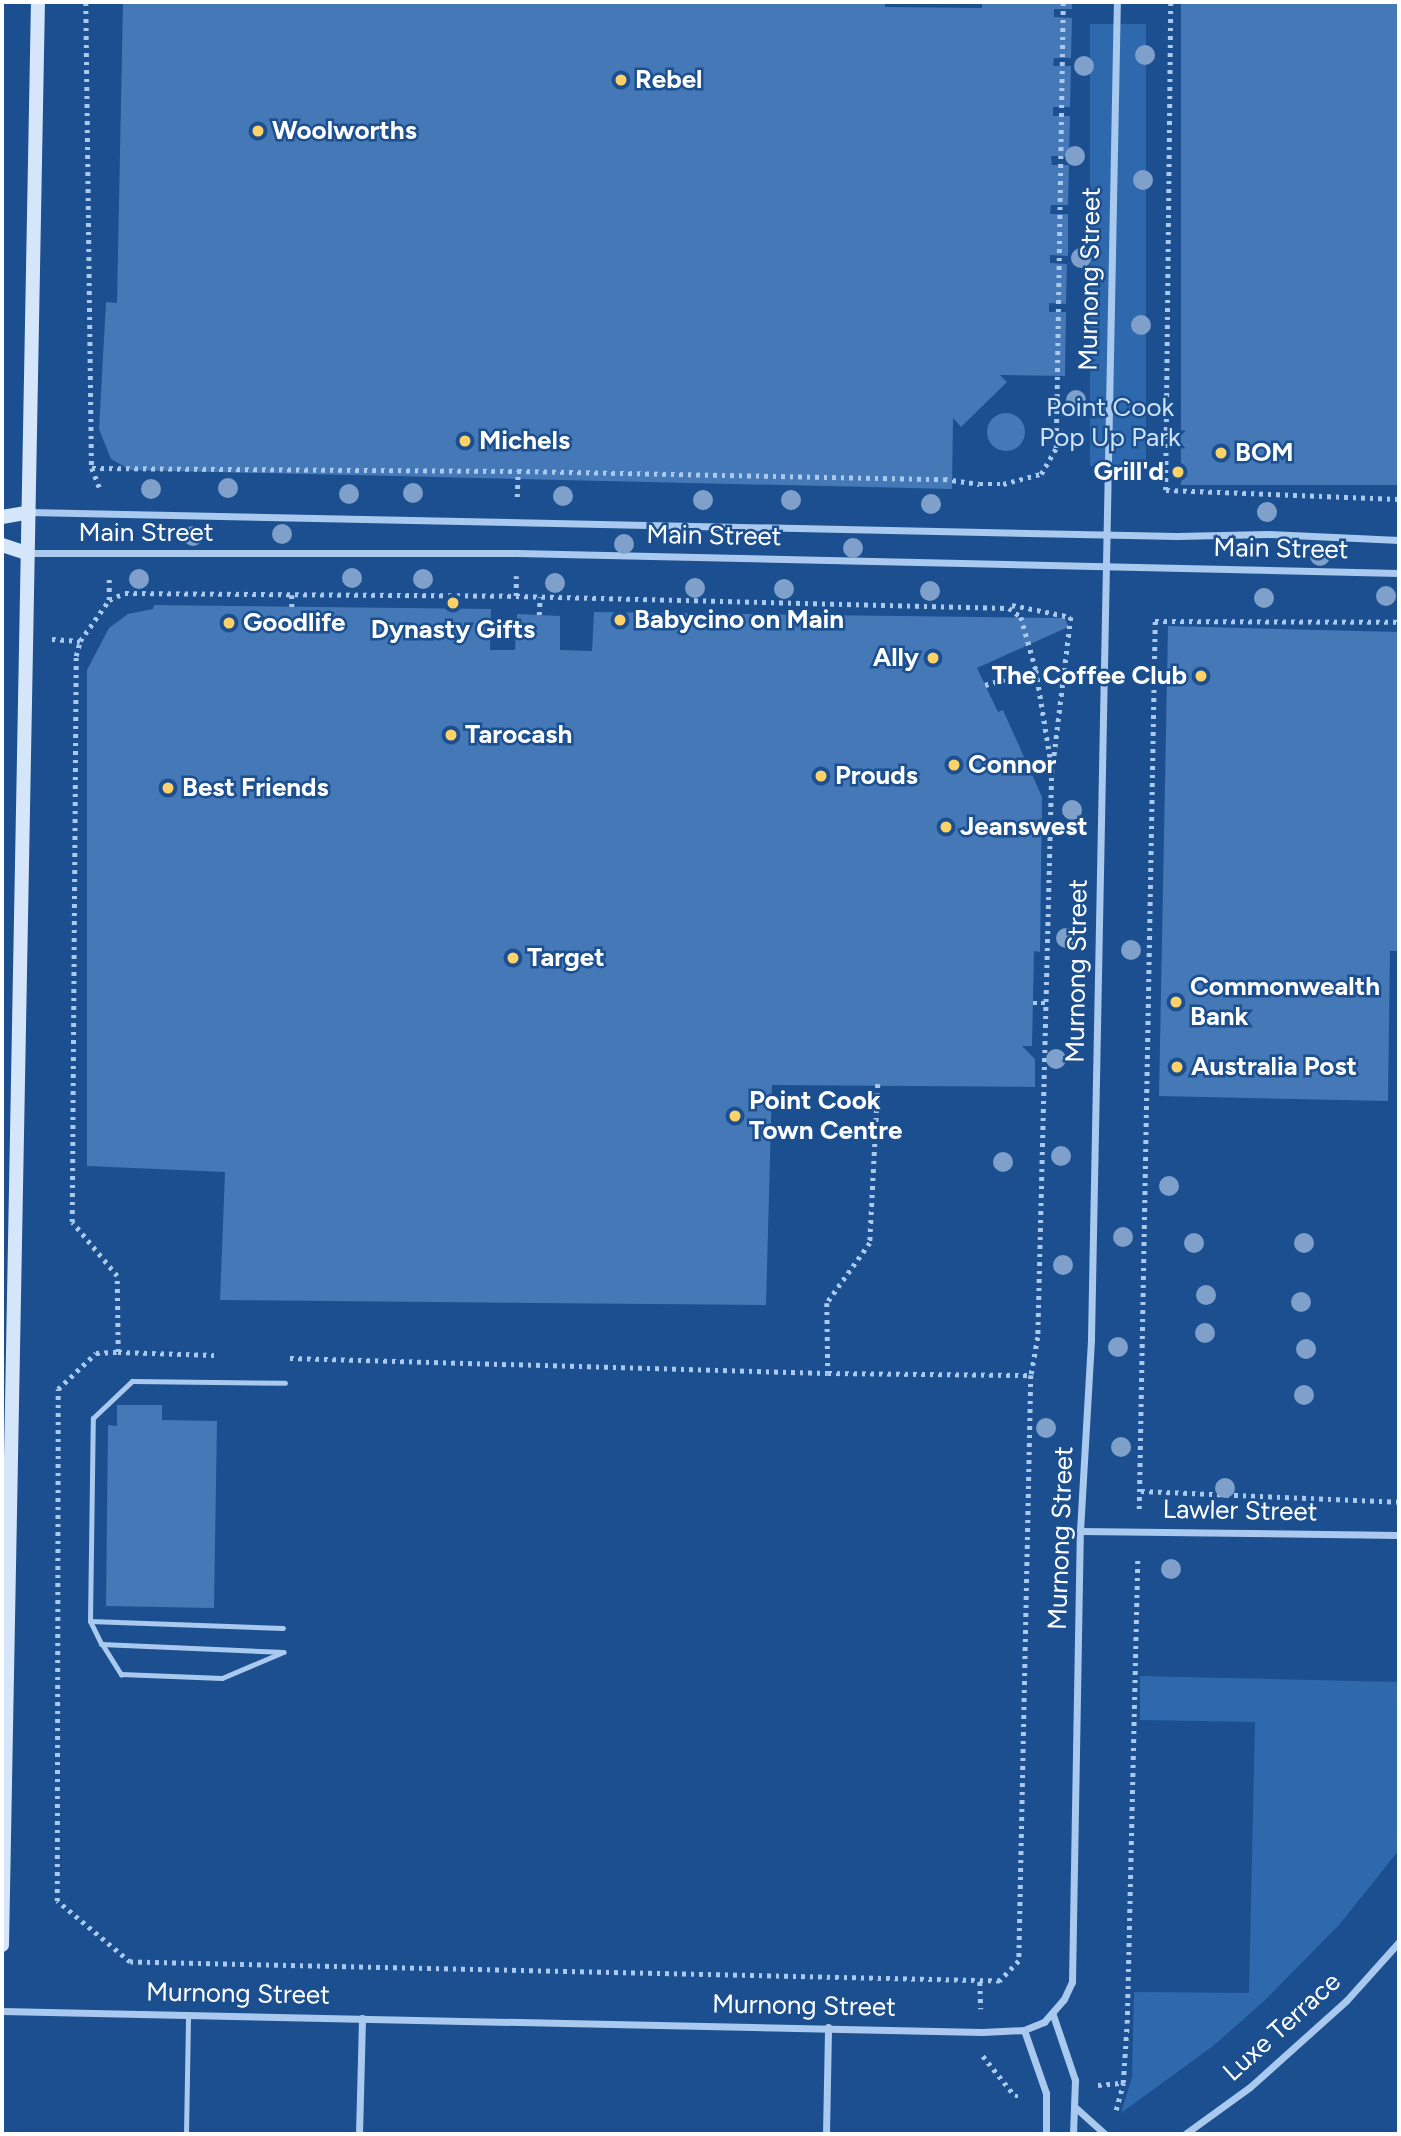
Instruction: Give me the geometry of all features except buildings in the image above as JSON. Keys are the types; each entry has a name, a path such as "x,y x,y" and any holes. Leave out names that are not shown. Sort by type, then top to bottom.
{"main road":[{"path":"2,1945 8,1310 29,512 38,2"},
{"path":"2,517 29,512"},
{"path":"2,545 27,553"}],"street":[{"name":"Murnong Street","path":"2,2011 1024,2030 1053,2015 1072,1982 1080,1531 1091,1338 1109,533 1117,2"},
{"name":"Main Street","path":"29,512 1399,540"},
{"name":"Main Street","path":"27,553 517,553 1399,573"},
{"name":"Lawler Street","path":"1080,1531 1399,1535"},
{"name":"Luxe Terrace","path":"1185,2134 1251,2087 1346,2001 1399,1942"},
{"path":"1053,2015 1069,2056 1076,2107 1073,2134"},
{"path":"359,2134 362,2018"},
{"path":"826,2134 828,2027"},
{"path":"1024,2030 1046,2093 1046,2134"},
{"path":"1076,2107 1105,2134"}],"lane":[{"path":"101,1644 284,1652 222,1678 121,1674 101,1644 90,1621 93,1418 132,1381 285,1383"},
{"path":"90,1621 283,1628"},
{"path":"186,2134 188,2014"}],"path":[{"path":"86,2 92,468 110,514"},
{"path":"92,468 532,471 944,479 980,484 1003,484 1041,474 1056,448 1063,2"},
{"path":"1171,2 1166,490 1399,499"},
{"path":"109,600 110,553"},
{"path":"118,1352 117,1276 72,1222 76,656 80,641 109,600 125,593 540,597 1009,608 1021,617 1036,670 1052,769"},
{"path":"292,595 292,607"},
{"path":"539,615 540,597"},
{"path":"230,1356 96,1353 58,1389 57,1901 130,1962 1000,1981 1019,1961 1031,1375 1038,1336 1052,769 1071,617 1012,605"},
{"path":"1112,2123 1123,2083 1127,2023 1141,1491 1155,621 1399,622"},
{"path":"985,685 1036,670"},
{"path":"1033,1003 1045,1003"},
{"path":"828,1373 827,1303 870,1243 878,1084"},
{"path":"285,1358 828,1373 1031,1375"},
{"path":"1141,1491 1399,1502"}],"green space":[{"name":"Point Cook Pop Up Park","path":"1090,24 1146,24 1146,466 1090,466"},
{"path":"1140,1676 1399,1682 1399,1850 1339,1925 1263,2002 1213,2046 1121,2113 1132,2077 1134,1992 1249,1993 1255,1722 1140,1720"}],"place":[{"name":"Rebel","path":"621,80"},
{"name":"Woolworths","path":"258,131"},
{"name":"Michels","path":"465,441"},
{"name":"BOM","path":"1221,453"},
{"name":"Grill'd","path":"1178,472"},
{"name":"Dynasty Gifts","path":"453,603"},
{"name":"Babycino on Main","path":"620,620"},
{"name":"Goodlife","path":"229,623"},
{"name":"Ally","path":"933,658"},
{"name":"The Coffee Club","path":"1201,676"},
{"name":"Tarocash","path":"451,735"},
{"name":"Connor","path":"954,765"},
{"name":"Prouds","path":"821,776"},
{"name":"Best Friends","path":"168,788"},
{"name":"Jeanswest","path":"946,827"},
{"name":"Target","path":"513,958"},
{"name":"Commonwealth Bank","path":"1176,1002"},
{"name":"Australia Post","path":"1177,1067"},
{"name":"Point Cook Town Centre","path":"735,1116"}]}
